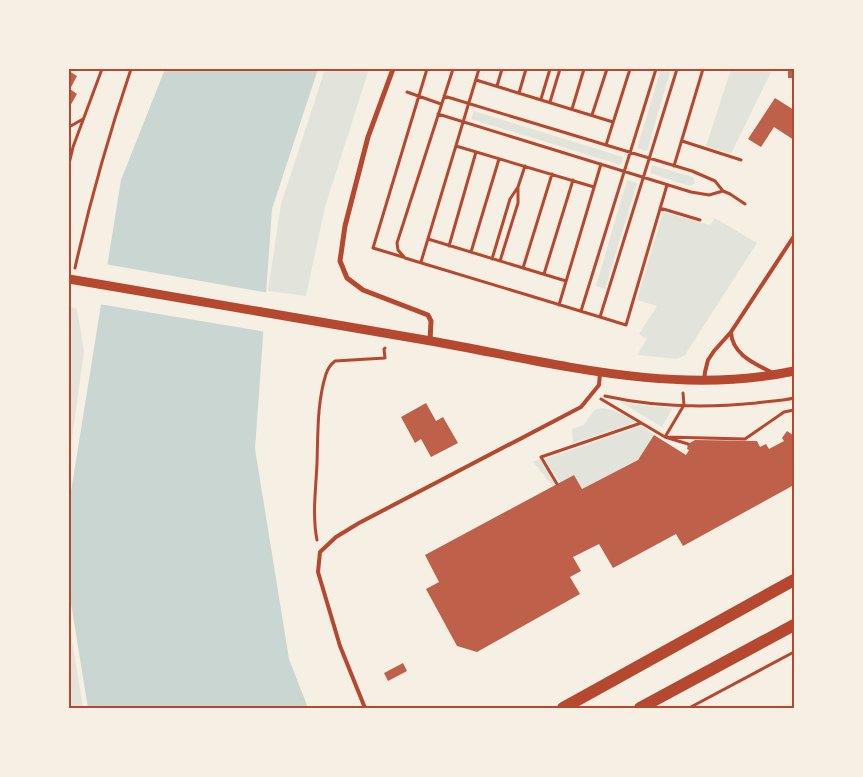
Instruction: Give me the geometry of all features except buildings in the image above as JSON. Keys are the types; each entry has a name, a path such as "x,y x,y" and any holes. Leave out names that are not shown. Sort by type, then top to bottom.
{"main road":[{"path":"563,708 794,580"},
{"path":"640,708 794,625"}],"street":[{"path":"393,69 368,137 345,226 340,261 347,278 363,290 423,312 428,316 431,321 430,341"},
{"path":"71,277 600,371 681,381 748,379 794,371"}],"lane":[{"path":"704,381 704,372 708,360 732,332 794,236"},
{"path":"732,332 732,343 742,354 754,363 777,375"},
{"path":"365,708 340,646 318,572 320,552 336,537 359,523 581,406 599,386 600,371"}],"path":[{"path":"69,164 72,147 102,69"},
{"path":"71,277 113,122 131,69"},
{"path":"427,69 373,248 626,325 667,185"},
{"path":"405,258 398,250 397,243 453,69"},
{"path":"421,262 479,69"},
{"path":"497,86 502,69"},
{"path":"519,93 526,69"},
{"path":"540,99 550,69"},
{"path":"550,102 560,69"},
{"path":"572,109 584,69"},
{"path":"592,115 607,69"},
{"path":"606,145 630,69"},
{"path":"581,312 656,69"},
{"path":"600,317 677,69"},
{"path":"674,166 703,69"},
{"path":"476,80 613,122"},
{"path":"406,92 441,104"},
{"path":"444,96 674,166 715,181 724,191 745,204"},
{"path":"438,114 667,185 709,195 724,191"},
{"path":"69,127 83,119"},
{"path":"682,141 741,160"},
{"path":"456,146 595,187"},
{"path":"449,246 476,152"},
{"path":"471,252 499,158"},
{"path":"559,305 601,164"},
{"path":"492,259 510,199 518,187 525,166"},
{"path":"523,268 552,174"},
{"path":"544,274 573,180"},
{"path":"500,261 518,203 518,187"},
{"path":"660,208 700,220"},
{"path":"428,239 566,281"},
{"path":"320,552 315,530 315,505 320,410 326,375 329,367 335,362 385,358 384,348"},
{"path":"665,437 684,405 681,381"},
{"path":"592,393 624,400 672,406 730,405 794,398"},
{"path":"592,393 665,437 688,444"},
{"path":"665,437 745,439 784,412 794,410"},
{"path":"557,484 541,457 641,423"},
{"path":"689,708 794,652"}],"shaded area":[{"path":"165,69 318,69 272,209 255,449 289,659 308,708 88,708 69,591 69,504 121,180"},
{"path":"325,69 369,69 325,207 306,296 268,291 281,204"},
{"path":"661,69 671,69 647,151 637,148"},
{"path":"731,69 759,69 771,72 731,154 706,146"},
{"path":"474,111 623,157 621,165 471,119"},
{"path":"652,165 693,177 695,183 689,186 650,173"},
{"path":"627,180 637,183 605,289 596,286"},
{"path":"663,212 710,225 715,218 757,243 685,355 677,359 637,355 647,339 639,334 657,306 637,300"},
{"path":"69,306 77,309 84,351 69,461"},
{"path":"621,402 636,405 672,409 662,427"},
{"path":"602,408 616,411 636,422 573,443 572,429 584,425 594,410"},
{"path":"641,426 654,435 638,460 582,489 574,475 560,482 545,459"},
{"path":"540,459 556,485 553,486 533,462"},
{"path":"69,621 83,708 69,708"}],"pier":[{"path":"105,264 269,293 266,332 99,304"}]}
